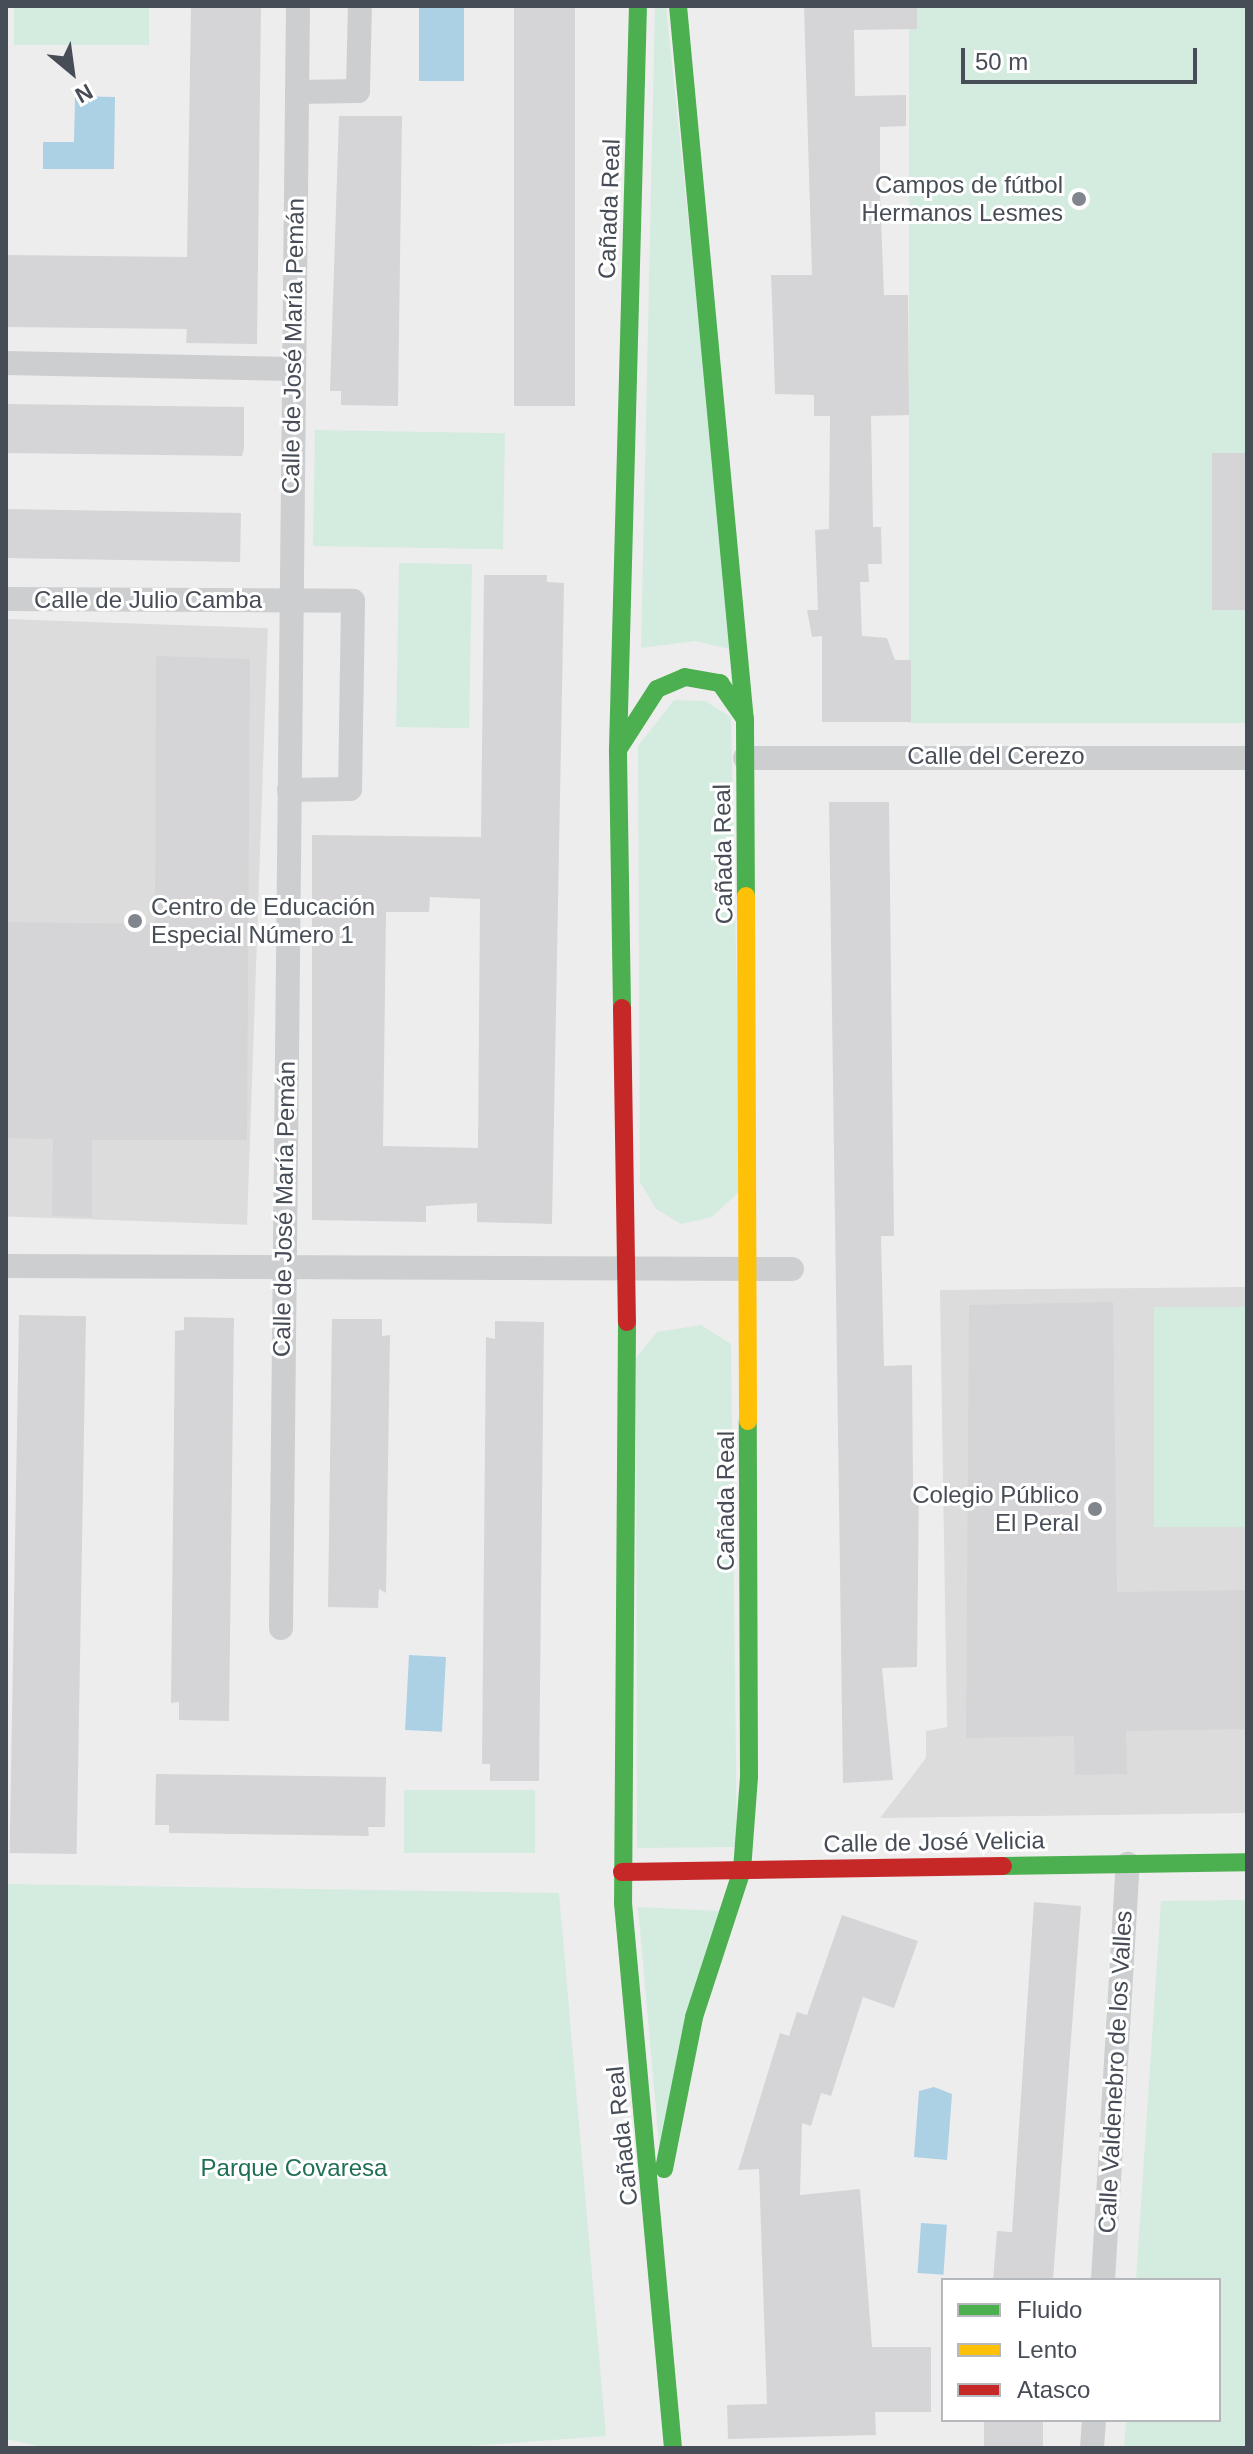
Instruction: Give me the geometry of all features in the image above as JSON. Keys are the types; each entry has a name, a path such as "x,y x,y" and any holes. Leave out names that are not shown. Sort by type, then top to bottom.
{"street":[{"name":"Calle de José María Pemán","path":"281,1628 298,6"},
{"path":"297,92 358,91 360,6"},
{"name":"Cañada Real","path":"638,6 618,749 627,1272 622,1872 661,2271 673,2448"},
{"name":"Cañada Real","path":"661,2271 665,2141 694,2017 742,1870 752,1270 745,721 678,6"},
{"path":"6,363 293,369"},
{"name":"Calle de Julio Camba","path":"6,599 290,600"},
{"path":"289,790 350,789 353,601 290,600"},
{"path":"618,749 657,689 685,677 720,683 745,721"},
{"name":"Calle del Cerezo","path":"745,758 1247,758"},
{"path":"6,1266 589,1272 792,1269"},
{"name":"Calle de José Velicia","path":"622,1872 1247,1862"},
{"name":"Calle Valdenebro de los Valles","path":"1103,2278 1128,1864"},
{"path":"1092,2448 1094,2422"}],"shaded area":[{"name":"Centro de Educación Especial Número 1","path":"6,619 268,628 247,1225 6,1216"},
{"name":"Colegio Público El Peral","path":"1247,1287 1247,1813 880,1818 926,1758 926,1731 947,1727 940,1290"}],"green space":[{"path":"14,6 149,6 149,45 14,45"},
{"path":"655,6 666,6 733,650 695,641 641,648"},
{"name":"Campos de fútbol Hermanos Lesmes","path":"909,6 1247,6 1247,723 909,723"},
{"path":"315,430 505,433 503,549 313,546"},
{"path":"399,563 472,564 469,728 396,727"},
{"path":"674,700 705,701 731,717 741,1190 712,1217 681,1224 656,1209 640,1182 638,746"},
{"path":"1154,1307 1247,1307 1247,1527 1154,1527"},
{"path":"701,1325 731,1344 737,1847 637,1848 636,1358 657,1332"},
{"path":"404,1790 535,1790 535,1853 404,1853"},
{"name":"Parque Covaresa","path":"6,1884 559,1893 606,2436 443,2448 47,2448 6,2439"},
{"path":"1247,1900 1247,2448 1124,2448 1126,2422 1221,2422 1221,2278 1136,2278 1161,1901"},
{"path":"638,1907 719,1911 660,2155"}],"water":[{"path":"419,6 464,6 464,81 419,81"},
{"path":"75,96 115,97 114,169 43,169 43,142 74,142"},
{"path":"409,1655 446,1657 442,1732 405,1730"},
{"path":"934,2087 952,2094 947,2160 914,2157 919,2091"},
{"path":"921,2223 947,2225 943,2275 918,2273"}],"building":[{"path":"191,6 261,6 257,344 186,343 187,329 6,327 6,255 187,257"},
{"path":"514,6 575,6 575,406 514,406"},
{"path":"804,6 917,6 917,29 854,30 855,96 906,95 906,126 880,127 880,195 884,295 908,295 909,415 871,416 873,527 881,527 882,564 868,564 869,582 860,582 862,636 887,638 895,660 911,660 911,722 822,722 822,636 812,637 807,610 818,610 815,530 829,529 830,416 814,416 814,395 775,394 771,275 812,275"},
{"path":"339,116 402,116 398,406 341,405 341,391 330,391"},
{"path":"6,404 244,407 244,449 242,456 6,453"},
{"path":"1212,453 1247,453 1247,610 1212,610"},
{"path":"6,509 241,513 240,562 6,558"},
{"path":"484,575 547,575 547,582 564,583 552,1224 477,1222 477,1203 426,1206 426,1222 312,1220 312,835 481,837","holes":["430,897 480,899 478,1148 383,1146 386,912 429,912"]},
{"path":"156,656 250,659 247,1140 92,1140 92,1217 52,1216 53,1139 6,1138 6,922 155,924"},
{"path":"829,802 889,802 894,1236 881,1236 884,1366 912,1365 913,1486 919,1486 917,1667 882,1668 893,1780 843,1783"},
{"path":"1113,1302 1117,1592 1247,1590 1247,1729 1126,1731 1127,1774 1075,1775 1074,1736 966,1738 969,1305"},
{"path":"19,1315 86,1316 77,1854 10,1853"},
{"path":"184,1317 234,1318 229,1721 179,1720 179,1702 171,1703 175,1331 184,1330"},
{"path":"332,1319 382,1319 382,1336 390,1335 386,1593 379,1589 378,1608 328,1607"},
{"path":"495,1321 544,1322 539,1781 490,1781 490,1764 482,1764 486,1337 495,1339"},
{"path":"156,1774 386,1777 385,1827 368,1827 369,1836 169,1833 169,1825 155,1825"},
{"path":"1034,1902 1081,1906 1053,2278 993,2278 997,2231 1012,2232"},
{"path":"842,1915 918,1941 894,2008 863,1997 831,2096 821,2093 811,2126 802,2123 800,2195 860,2189 872,2347 931,2347 931,2412 875,2412 876,2435 728,2439 727,2405 767,2404 759,2169 738,2170 780,2033 789,2036 797,2012 807,2015"},
{"path":"984,2422 1043,2422 1043,2446 984,2446"}],"traffic: fast":[{"path":"622,1008 618,749 638,6"},
{"path":"678,6 745,721 746,896"},
{"path":"619,748 657,689 685,677 720,683 745,719"},
{"path":"627,1322 623,1903 673,2448"},
{"path":"664,2169 694,2017 742,1870 749,1776 748,1421"},
{"path":"1003,1866 1247,1862"}],"traffic: slow":[{"path":"746,896 748,1421"}],"traffic: jam":[{"path":"622,1008 627,1322"},
{"path":"622,1872 1003,1866"}],"place":[{"name":"Campos de fútbol Hermanos Lesmes","path":"1079,199"},
{"name":"Centro de Educación Especial Número 1","path":"135,921"},
{"name":"Colegio Público El Peral","path":"1095,1509"}]}
